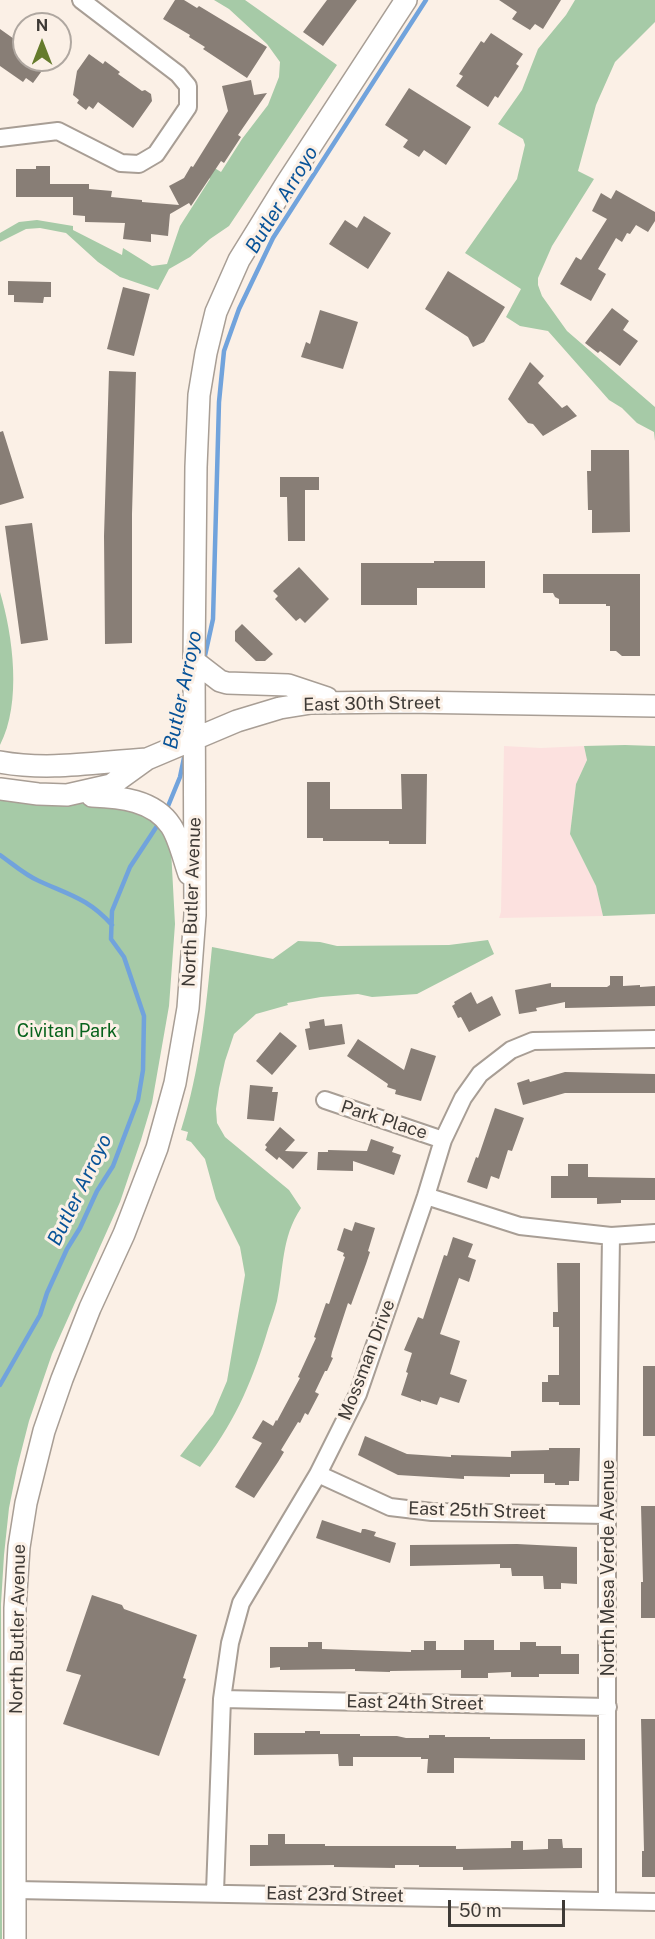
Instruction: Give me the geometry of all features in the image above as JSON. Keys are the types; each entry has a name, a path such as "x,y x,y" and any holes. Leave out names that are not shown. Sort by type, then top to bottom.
{"main road":[{"name":"North Butler Avenue","path":"15,1939 15,1608 24,1514 31,1479 52,1405 90,1308 143,1189 167,1115 188,1008 194,942 196,466 199,395 206,353 216,312 248,246 406,0"},
{"path":"194,661 220,681 227,683 288,686 339,701"},
{"name":"East 30th Street","path":"0,789 22,793 67,795 111,785 147,759 237,721 272,710 311,703 339,701 655,706"},
{"path":"0,762 57,767 147,759"},
{"path":"67,795 114,797 135,801 155,811 172,826 194,888"}],"street":[{"path":"0,138 58,131 121,163 140,164 156,154 189,107 188,86 178,74 81,0"},
{"name":"Mossman Drive","path":"214,1892 222,1699 230,1643 241,1604 318,1474 358,1394 443,1140 463,1098 480,1074 511,1050 533,1041 655,1039"},
{"name":"Park Place","path":"325,1100 443,1140"},
{"path":"426,1196 520,1226 611,1236 655,1233"},
{"name":"North Mesa Verde Avenue","path":"607,1900 607,1515 611,1236"},
{"name":"East 25th Street","path":"318,1474 390,1507 432,1512 607,1515"},
{"name":"East 24th Street","path":"222,1699 608,1707"},
{"name":"East 23rd Street","path":"15,1890 655,1902"}],"shaded area":[{"path":"504,746 541,748 584,746 587,760 576,784 570,834 596,886 603,916 499,918 501,912"}],"green space":[{"path":"214,0 245,0 337,65 229,226 190,257 169,269 158,290 120,277 98,262 66,233 40,228 26,229 0,242 0,233 19,222 37,220 73,226 73,230 122,255 123,248 152,266 167,264 180,226 210,179 208,176 213,167 221,172 268,105 279,77 280,62 267,44 229,9"},
{"path":"575,0 655,0 655,22 615,62 596,105 578,171 594,179 552,246 538,278 538,285 542,296 567,331 655,407 655,441 654,432 637,423 622,408 609,400 548,331 520,326 506,317 521,289 465,253 517,179 525,145 523,139 498,124 522,90 538,49 566,15"},
{"path":"0,592 12,649 13,690 7,728 0,745"},
{"path":"584,746 655,746 655,914 603,916 596,886 570,834 576,784 587,760"},
{"name":"Civitan Park","path":"0,798 37,802 124,805 158,821 171,849 175,924 169,1006 152,1103 120,1202 52,1354 29,1421 9,1508 1,1604 2,1939 0,1939"},
{"path":"488,940 494,954 417,994 372,997 358,994 287,1003 288,1005 256,1014 234,1034 219,1088 217,1123 225,1137 289,1190 301,1208 286,1242 277,1301 254,1372 239,1405 222,1436 200,1467 180,1456 213,1414 227,1381 245,1275 240,1247 216,1199 205,1159 191,1142 186,1140 188,1132 181,1130 198,1062 212,947 273,959 298,941 320,942 337,946 449,945"}],"building":[{"path":"175,0 184,0 197,8 199,6 267,47 247,78 203,49 205,47 189,37 190,35 163,19"},
{"path":"327,0 357,0 323,46 303,32"},
{"path":"499,0 561,0 543,29 535,24 530,30 512,19 517,12"},
{"path":"0,29 12,38 12,72 41,72 33,83 26,78 23,82 0,66"},
{"path":"491,33 523,54 516,64 519,66 498,98 495,96 488,107 456,86 463,76 459,74 481,41 484,43"},
{"path":"89,54 103,64 105,61 120,72 118,74 142,91 145,90 151,94 152,101 133,128 98,102 93,109 89,106 86,110 77,103 79,100 73,95 77,71"},
{"path":"251,80 254,95 267,93 238,135 241,137 224,163 221,161 191,206 189,203 170,214 168,236 151,234 151,242 123,239 125,223 85,222 85,216 73,215 73,197 16,197 16,169 50,166 50,184 89,184 89,189 112,191 111,197 179,205 169,186 184,178 191,166 193,167 228,111 222,86"},
{"path":"409,88 471,127 446,165 424,150 419,157 403,147 408,140 385,125"},
{"path":"616,190 655,212 655,221 648,232 636,225 630,234 627,233 622,242 616,238 598,269 606,274 591,301 560,284 576,257 581,260 607,219 592,211 601,193 611,199"},
{"path":"364,216 391,233 368,269 329,244 345,220 357,228"},
{"path":"448,271 505,307 484,342 473,347 468,337 425,309"},
{"path":"8,281 51,282 51,297 44,297 43,303 14,302 14,295 8,295"},
{"path":"123,287 150,294 134,356 107,349"},
{"path":"612,308 629,321 623,330 638,341 620,366 585,343"},
{"path":"320,310 358,322 343,369 301,357 306,342 310,344"},
{"path":"530,362 544,376 538,383 562,408 567,405 577,416 543,436 533,424 528,423 508,399"},
{"path":"109,371 136,372 132,514 132,643 105,644 104,536"},
{"path":"3,431 24,498 0,505 0,432"},
{"path":"591,450 629,450 630,532 592,533 592,510 588,510 587,471 591,471"},
{"path":"280,477 319,477 319,490 305,490 305,541 288,541 287,497 280,497"},
{"path":"32,523 48,640 21,644 5,526"},
{"path":"434,561 485,561 485,588 417,588 417,605 361,605 361,563 434,563"},
{"path":"299,567 329,599 305,623 300,618 296,621 275,599 278,596 273,591"},
{"path":"543,574 640,574 640,656 622,656 616,651 610,651 610,606 606,604 559,604 559,599 553,593 543,593"},
{"path":"242,624 273,654 265,661 256,661 235,641 235,631"},
{"path":"401,774 427,774 426,844 389,844 389,841 323,841 323,838 307,838 307,782 330,782 330,809 402,809"},
{"path":"610,976 623,976 623,986 655,986 655,1006 565,1008 565,1002 519,1014 515,990 551,983 551,987 607,987 610,985"},
{"path":"471,992 477,1004 492,996 501,1015 469,1032 452,1006 454,1002"},
{"path":"324,1019 325,1026 342,1024 345,1044 309,1050 305,1029 310,1028 309,1022"},
{"path":"280,1032 297,1046 272,1075 256,1061"},
{"path":"358,1039 404,1070 411,1048 436,1056 421,1101 395,1094 396,1090 387,1087 388,1084 347,1056"},
{"path":"565,1072 655,1074 655,1093 565,1093 523,1105 517,1083 529,1079 530,1082"},
{"path":"250,1085 273,1087 272,1092 278,1092 274,1121 247,1119"},
{"path":"495,1108 524,1118 512,1151 508,1150 499,1179 491,1176 487,1189 467,1182"},
{"path":"280,1127 295,1140 285,1151 308,1152 293,1169 279,1157 277,1160 265,1150 267,1147 265,1145"},
{"path":"371,1139 394,1147 392,1152 401,1155 394,1175 353,1161 353,1171 317,1170 318,1152 367,1151"},
{"path":"568,1164 588,1164 588,1177 655,1178 655,1200 621,1200 621,1203 597,1204 597,1198 551,1198 551,1176 568,1176"},
{"path":"355,1222 375,1228 366,1264 351,1305 348,1303 332,1352 331,1357 333,1358 315,1392 319,1394 308,1415 305,1413 300,1423 298,1422 281,1450 284,1452 254,1498 235,1487 262,1443 252,1438 263,1420 273,1426 277,1421 300,1378 298,1377 316,1338 314,1337 326,1303 329,1304 345,1257 344,1253 337,1250 344,1228 352,1231"},
{"path":"453,1237 473,1244 468,1257 476,1260 469,1282 459,1278 440,1334 460,1341 450,1374 467,1380 459,1403 440,1397 437,1405 401,1395 412,1353 404,1350 418,1317 423,1319 444,1255 447,1256"},
{"path":"557,1263 580,1263 580,1405 542,1402 542,1382 548,1382 548,1375 559,1375 559,1327 553,1327 553,1312 558,1312"},
{"path":"643,1366 655,1366 655,1436 643,1436"},
{"path":"365,1436 407,1454 451,1457 451,1455 511,1457 511,1451 580,1448 579,1481 569,1481 569,1485 544,1483 544,1474 510,1474 510,1477 464,1476 464,1479 398,1475 358,1455"},
{"path":"641,1506 655,1506 655,1618 641,1618 641,1582 643,1582"},
{"path":"322,1520 361,1533 362,1529 376,1532 374,1536 396,1543 390,1563 316,1538"},
{"path":"517,1544 577,1547 577,1584 561,1583 561,1589 544,1589 543,1576 512,1576 511,1568 500,1568 500,1564 410,1566 410,1545"},
{"path":"92,1595 197,1635 183,1678 186,1679 159,1756 63,1724 81,1675 66,1671"},
{"path":"464,1640 494,1640 494,1650 520,1650 520,1642 536,1642 536,1646 561,1646 561,1654 579,1654 579,1674 511,1677 511,1672 488,1673 488,1678 461,1678 461,1670 390,1672 355,1671 355,1669 280,1670 280,1667 270,1668 270,1647 308,1647 308,1642 322,1642 322,1649 411,1652 411,1650 424,1650 424,1641 436,1641 436,1650 464,1650"},
{"path":"641,1719 655,1719 655,1851 644,1851"},
{"path":"305,1731 320,1731 320,1734 360,1734 360,1736 406,1738 445,1735 445,1737 490,1737 490,1739 585,1739 585,1760 454,1758 454,1773 427,1773 428,1759 421,1759 421,1757 353,1757 353,1766 339,1766 338,1754 254,1755 254,1733 305,1733"},
{"path":"268,1834 285,1834 285,1844 456,1846 456,1849 511,1848 511,1841 523,1841 523,1850 548,1849 548,1839 562,1839 563,1848 582,1848 582,1868 463,1870 463,1867 419,1867 419,1865 395,1865 395,1868 334,1867 334,1865 250,1866 250,1845 268,1845"},
{"path":"642,1851 655,1851 655,1877 642,1877"}],"waterway":[{"name":"Butler Arroyo","path":"204,660 213,619 219,402 224,351 239,309 273,238 426,0"},
{"name":"Butler Arroyo","path":"166,811 180,777 185,753"},
{"name":"Butler Arroyo","path":"0,1385 40,1315 47,1293 67,1249 80,1228 97,1191 113,1166 138,1100 143,1070 144,1016 124,957 111,939 112,911 130,867 159,823"},
{"path":"0,855 34,879 87,903 112,925"}]}
